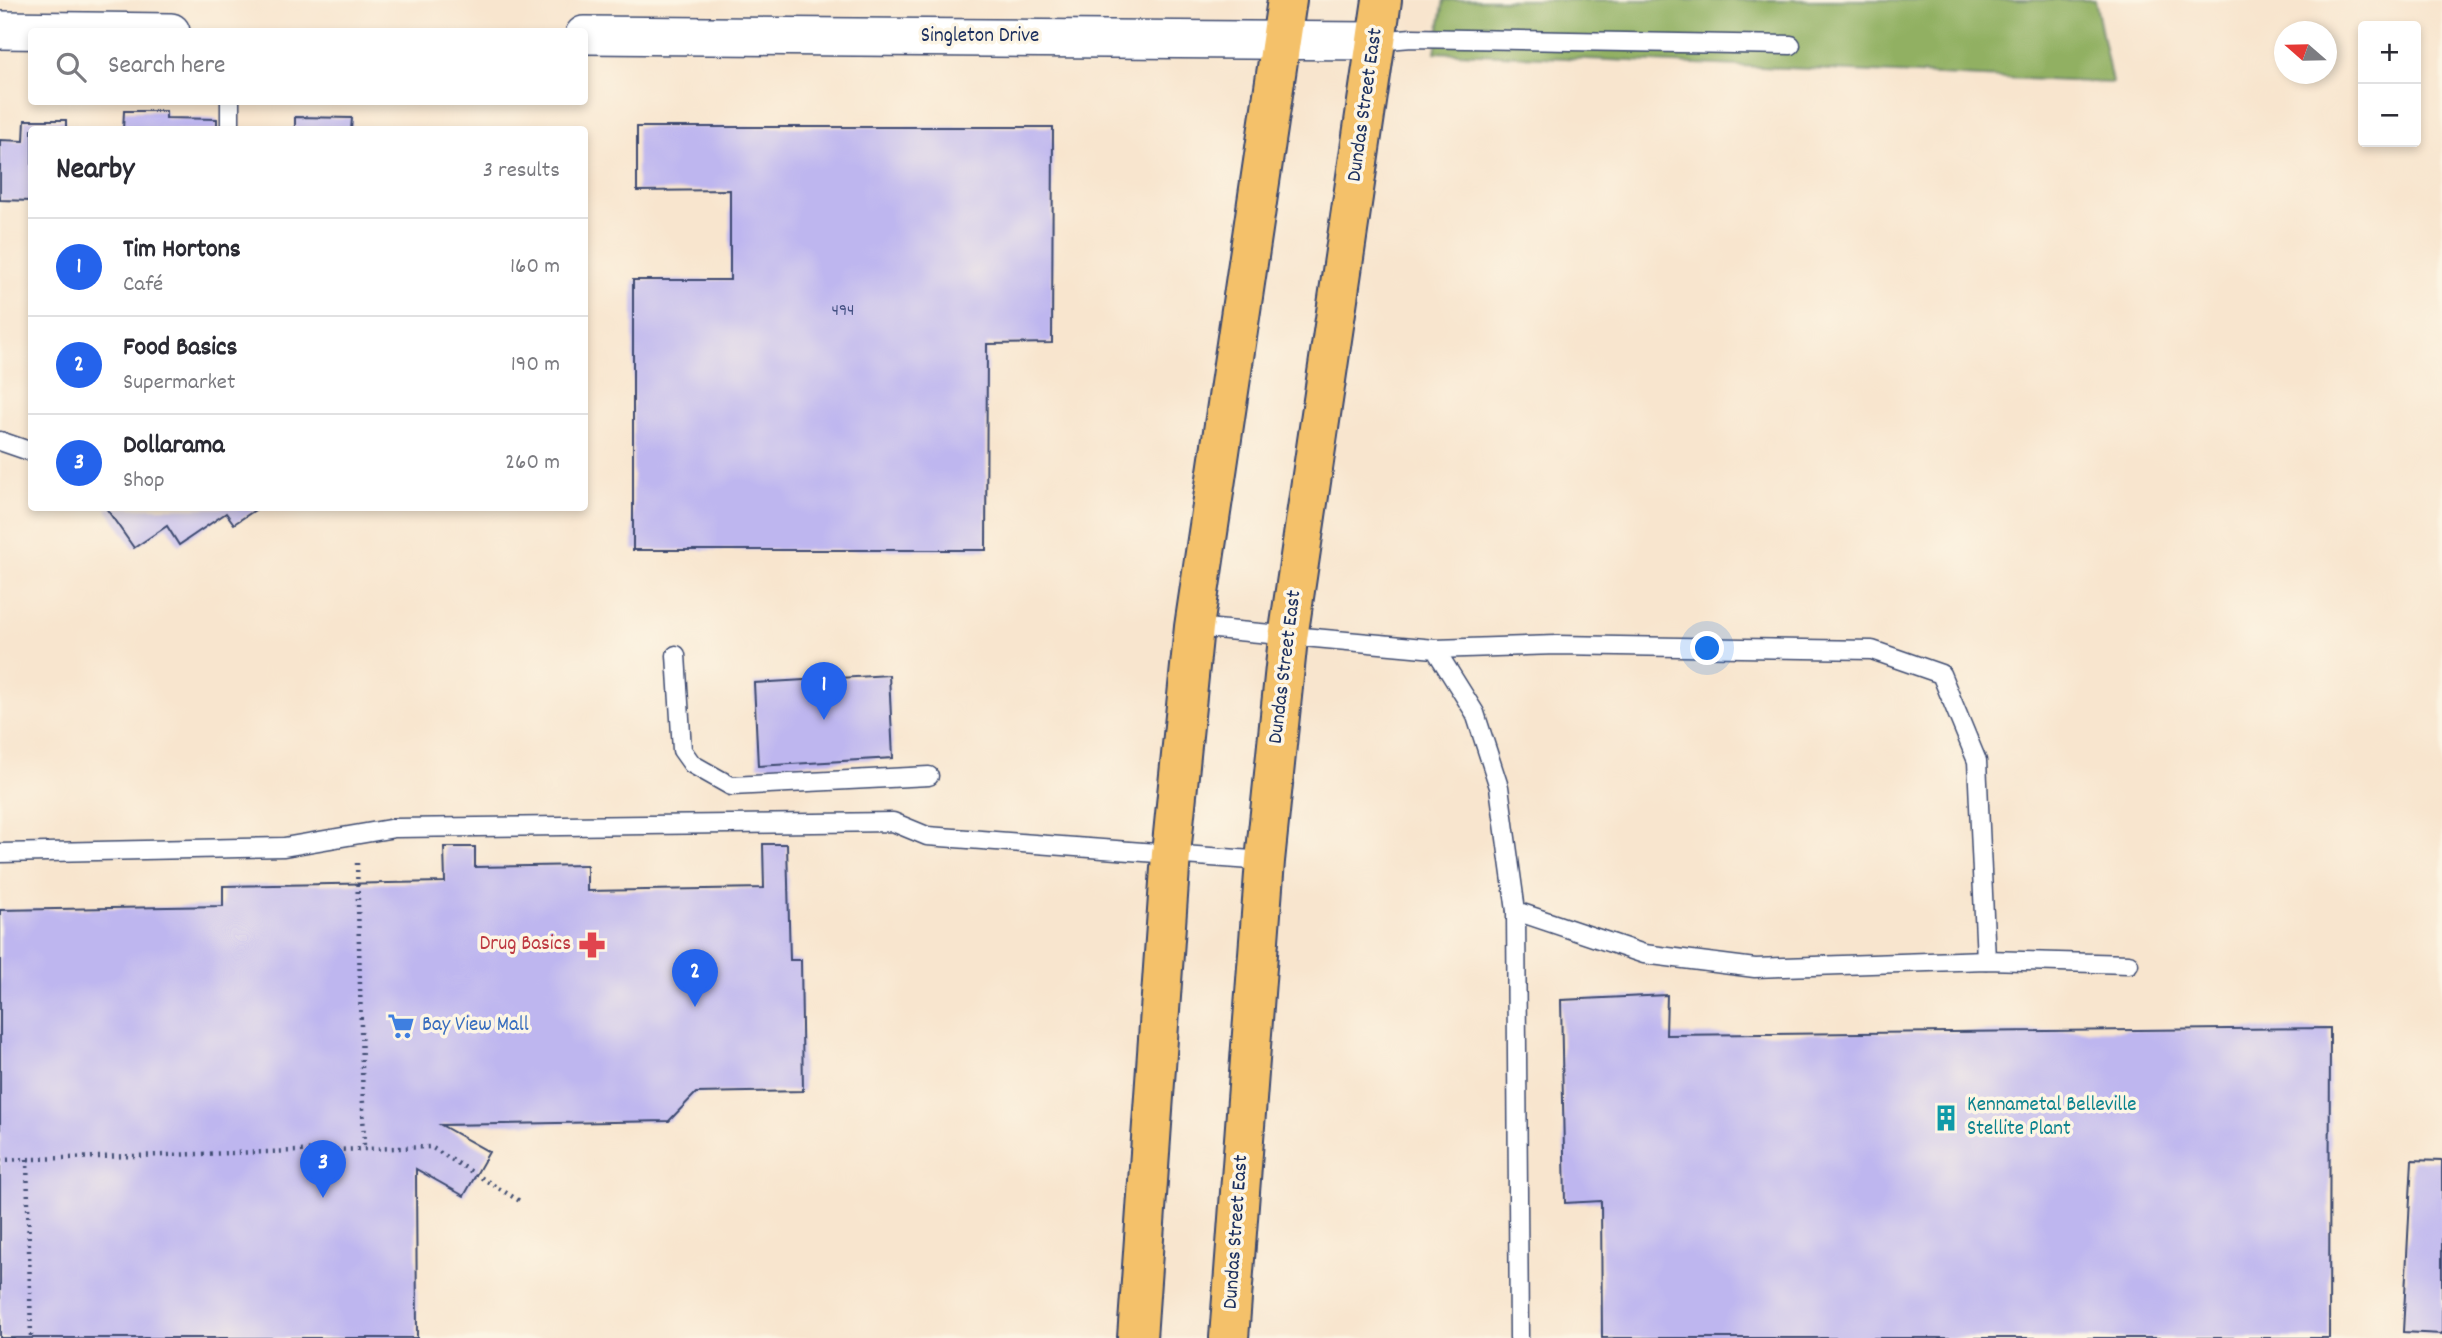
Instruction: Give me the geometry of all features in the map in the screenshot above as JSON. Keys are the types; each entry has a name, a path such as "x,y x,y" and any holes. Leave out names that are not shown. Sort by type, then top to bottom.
{"main road":[{"path":"1137,1338 1171,854 1194,628 1287,0"},
{"name":"Dundas Street East","path":"1229,1338 1265,861 1288,638 1382,0"}],"street":[{"path":"0,30 28,30"},
{"name":"Singleton Drive","path":"588,34 1375,41"}],"lane":[{"path":"1375,41 1412,38 1791,45"},
{"path":"230,105 230,126"},
{"path":"0,441 28,451"},
{"path":"1194,628 1435,649 1557,645 1872,650 1941,674 1977,761 1986,960"},
{"path":"1435,649 1475,713 1499,787 1516,911 1519,1338"},
{"path":"676,655 682,751 692,764 731,786 929,776"},
{"path":"0,853 284,847 395,828 893,822 927,836 1265,861"},
{"path":"1516,911 1644,954 1755,968 1986,960 2129,964"}],"path":[{"path":"356,834 364,1149"},
{"path":"0,1160 431,1147 523,1203"},
{"path":"27,1159 31,1338"}],"green space":[{"path":"1444,0 2095,0 2112,83 1435,52"}],"building":[{"path":"124,111 166,111 166,118 217,119 217,126 123,126"},
{"path":"295,117 352,118 351,126 295,126"},
{"path":"25,120 66,120 66,126 28,126 28,201 0,200 0,140 24,141"},
{"path":"637,127 1053,127 1052,343 987,344 986,550 633,550 633,280 730,280 730,190 637,191"},
{"path":"108,511 254,511 234,524 226,513 179,545 167,526 134,548"},
{"path":"889,675 893,758 758,766 754,683"},
{"name":"Bay View Mall","path":"763,844 787,844 790,960 801,960 803,1091 696,1093 669,1121 441,1125 489,1152 464,1196 416,1169 417,1338 0,1338 0,910 223,906 223,886 445,882 444,847 475,847 475,867 587,865 587,891 764,888"},
{"name":"Kennametal Belleville Stellite Plant","path":"1667,995 1666,1035 2330,1028 2329,1338 1602,1338 1601,1201 1565,1203 1561,1000"},
{"path":"2412,1160 2442,1161 2442,1334 2403,1332"}],"place":[{"name":"Tim Hortons","path":"824,720"},
{"name":"Drug Basics","path":"592,945"},
{"name":"Food Basics","path":"695,1007"},
{"name":"Bay View Mall","path":"401,1026"},
{"name":"Kennametal Belleville Stellite Plant","path":"1946,1118"},
{"name":"Dollarama","path":"323,1198"}]}
